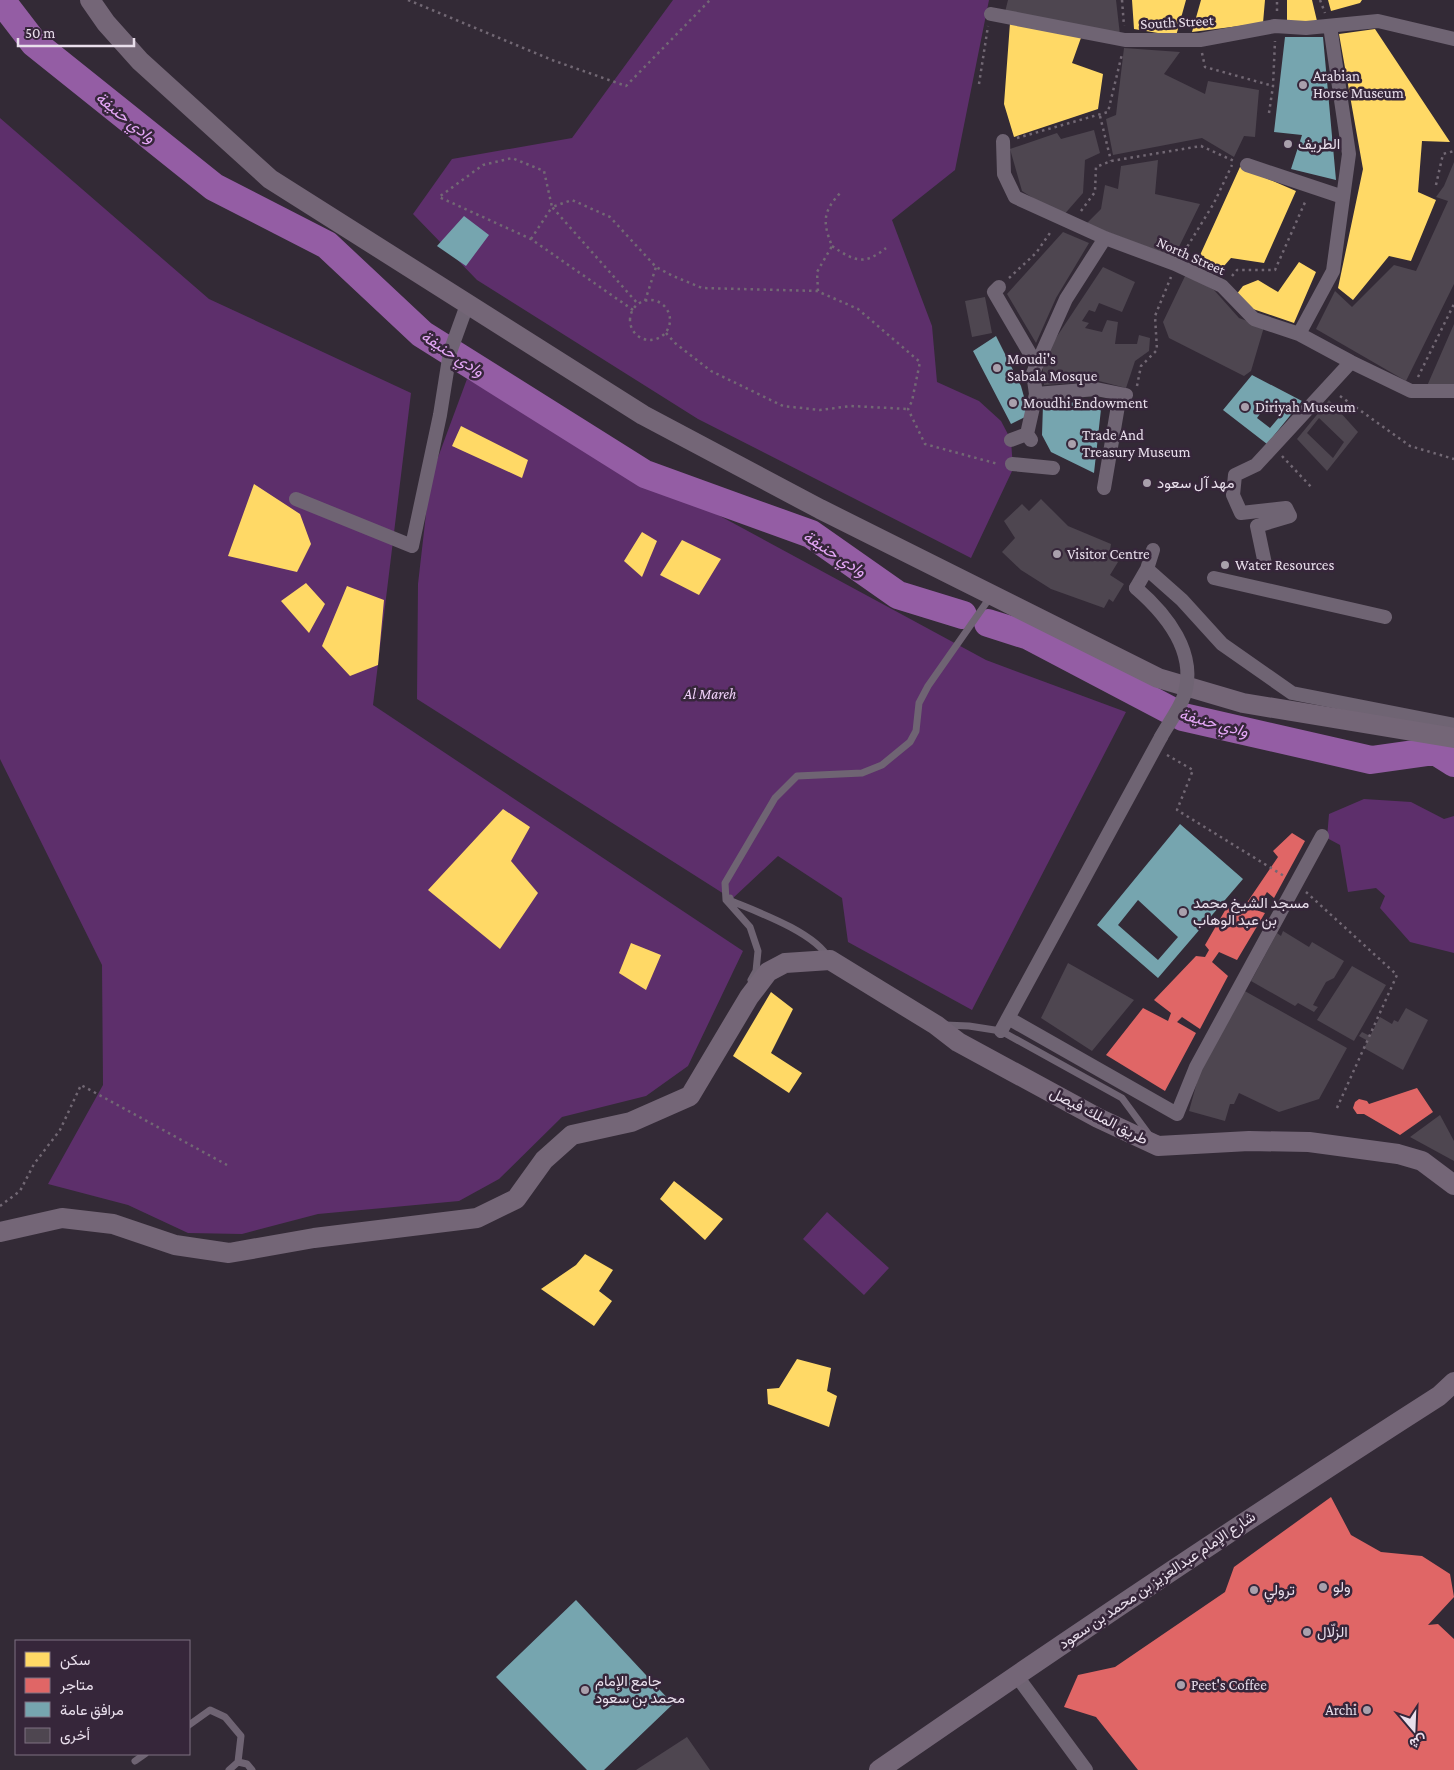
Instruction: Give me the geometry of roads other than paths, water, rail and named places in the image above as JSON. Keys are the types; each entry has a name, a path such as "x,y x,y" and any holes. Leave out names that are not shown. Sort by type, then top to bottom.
{"street":[{"path":"90,0 106,23 140,61 270,179 467,305 643,414 992,596 1158,678 1243,703 1454,738"},
{"name":"South Street","path":"990,14 1125,40 1200,40 1275,26 1306,28 1378,20 1454,39"},
{"path":"1299,334 1333,271 1349,154 1330,26"},
{"name":"North Street","path":"1003,141 1004,174 1015,197 1105,238 1176,264 1222,286 1254,319 1299,334 1411,391 1454,391"},
{"path":"1247,166 1343,197"},
{"path":"1011,440 1029,437 1036,394 1033,373 1036,364 1066,299 1105,238"},
{"path":"999,287 994,292 1036,364"},
{"path":"296,499 412,546 450,352 467,305"},
{"path":"1265,564 1257,526 1290,516 1286,508 1241,514 1234,495 1235,475 1256,465 1351,362"},
{"path":"1036,394 1096,389 1123,395 1104,488"},
{"path":"1012,464 1053,468"},
{"path":"1001,1031 1184,695 1186,670 1181,644 1167,619 1136,588 1154,550"},
{"path":"1147,568 1182,600 1222,644 1292,693 1454,725"},
{"path":"1214,578 1385,617"},
{"path":"1008,1018 1177,1114 1196,1066 1322,836"},
{"path":"0,1232 62,1218 113,1224 175,1245 228,1253 322,1236 477,1218 516,1199 544,1160 572,1135 631,1122 690,1096 748,997 768,972 785,963 830,960"},
{"name":"طريق الملك فيصل","path":"830,960 936,1025 958,1042 1098,1118 1158,1146 1249,1141 1309,1142 1398,1154 1422,1161 1454,1185"},
{"name":"شارع الإمام عبدالعزيز بن محمد بن سعود","path":"879,1770 1275,1500 1446,1396 1454,1382"},
{"path":"1016,1675 1086,1770"}],"lane":[{"path":"748,997 758,951 750,927 726,900 725,883 775,798 797,776 862,773 882,766 910,742 916,731 919,703 928,686 992,596"},
{"path":"725,883 731,901 762,913 818,943 830,960"},
{"path":"936,1025 969,1026 1001,1031 1122,1098 1158,1146"},
{"path":"190,1724 210,1710 224,1717 241,1736 238,1762 229,1770"},
{"path":"135,1761 144,1755"},
{"path":"238,1762 247,1764 252,1770"}],"waterway":[{"name":"وادي حنيفة","path":"1,0 34,43 214,187 327,245 422,334 645,474 811,534 898,595 963,615"},
{"name":"وادي حنيفة","path":"988,623 1029,636 1183,717 1371,760 1435,751 1454,763"}],"place":[{"name":"Arabian Horse Museum","path":"1303,85"},
{"name":"الطريف","path":"1288,144"},
{"name":"Moudi's Sabala Mosque","path":"997,368"},
{"name":"Moudhi Endowment","path":"1013,403"},
{"name":"Diriyah Museum","path":"1245,407"},
{"name":"Trade And Treasury Museum","path":"1072,444"},
{"name":"مهد آل سعود","path":"1147,483"},
{"name":"Visitor Centre","path":"1057,554"},
{"name":"Water Resources","path":"1225,565"},
{"name":"مسجد الشيخ محمد بن عبد الوهاب","path":"1183,912"},
{"name":"ولو","path":"1323,1587"},
{"name":"ترولي","path":"1254,1590"},
{"name":"الزلّال","path":"1307,1632"},
{"name":"Peet's Coffee","path":"1181,1685"},
{"name":"جامع الإمام محمد بن سعود","path":"585,1690"},
{"name":"Archi","path":"1367,1710"}],"park label":[{"name":"Al Mareh","path":"710,694"}]}
